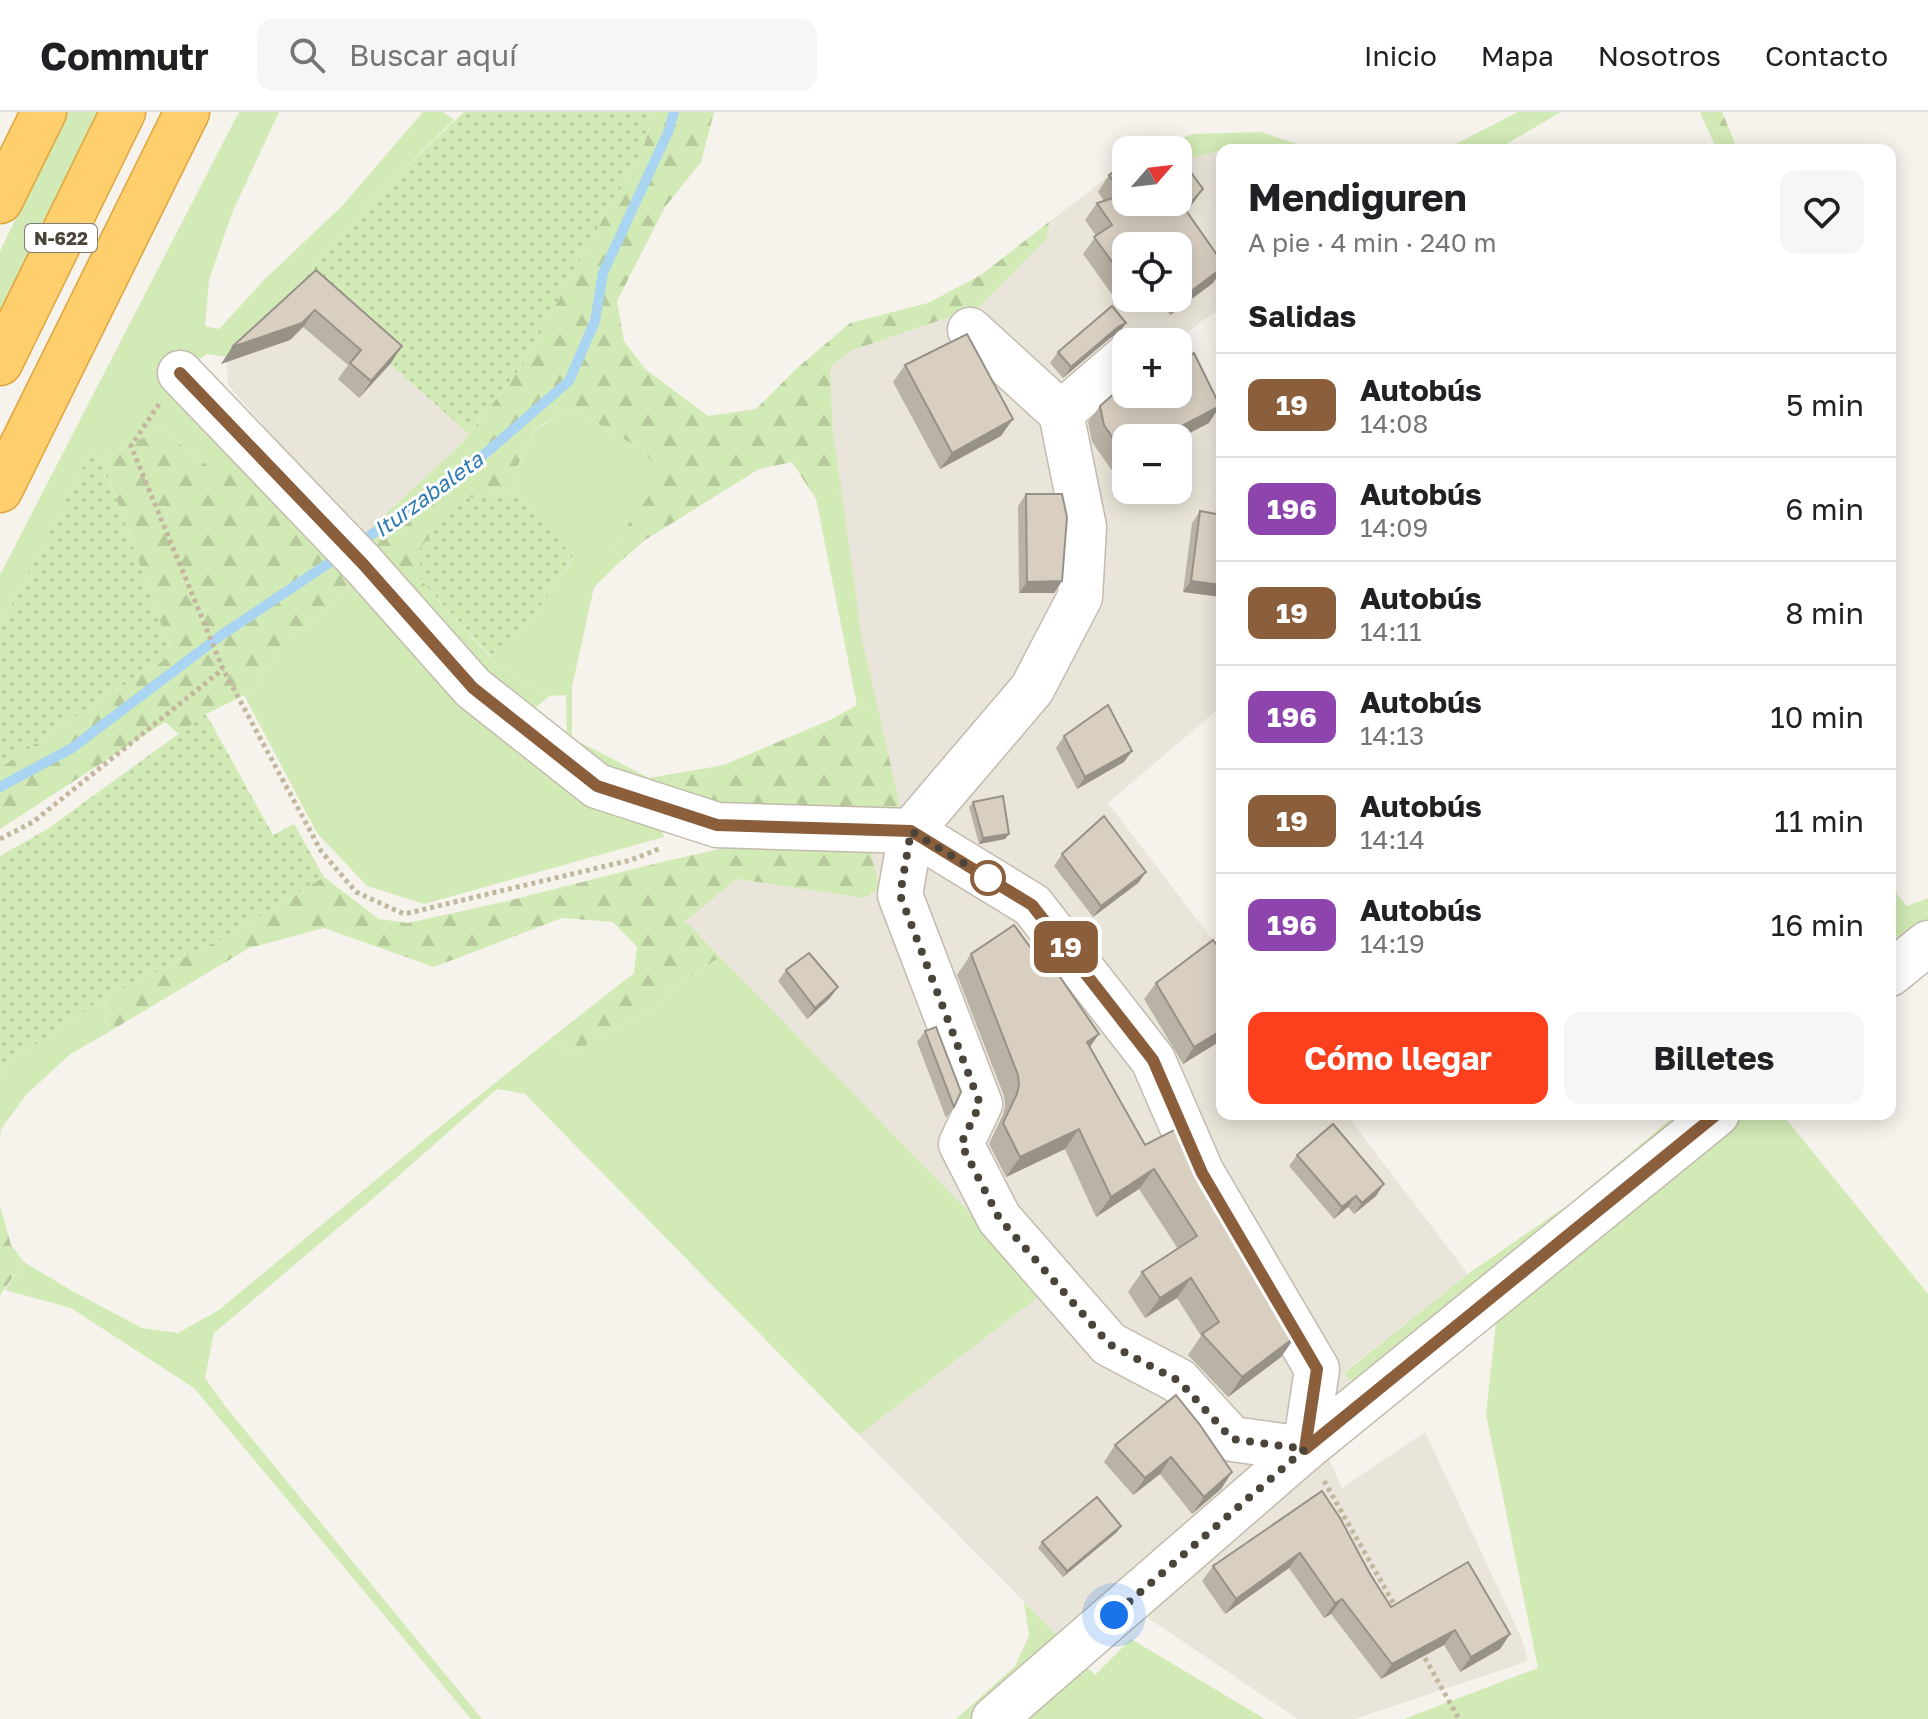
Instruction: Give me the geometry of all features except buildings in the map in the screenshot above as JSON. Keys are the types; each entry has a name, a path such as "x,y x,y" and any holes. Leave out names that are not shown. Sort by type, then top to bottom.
{"highway":[{"path":"0,201 44,112"},
{"name":"N-622","path":"0,363 123,112"},
{"path":"0,490 187,112"}],"street":[{"path":"970,330 1061,413 1084,527 1080,597 1032,689 911,831 900,895 980,1104 961,1144 999,1218 1109,1344 1179,1381 1232,1439 1305,1449"},
{"path":"1061,413 1112,369"},
{"path":"180,373 363,564 473,688 597,786 717,825 911,831 1032,905 1153,1060 1202,1173 1317,1369 1305,1449"},
{"path":"1896,969 1928,943"},
{"path":"994,1719 1305,1449 1710,1120"}],"path":[{"path":"180,373 131,446 223,669 321,851 356,892 404,914 631,860 717,825"},
{"path":"0,839 33,822 223,669"},
{"path":"1305,1449 1405,1624"},
{"path":"1421,1651 1459,1719"}],"shaded area":[{"path":"1216,152 1216,313 1192,329 1112,328 1112,408 1192,408 1192,374 1216,404 1216,711 1108,803 1216,944 1216,1120 1351,1120 1468,1274 1344,1372 1373,1406 1325,1450 1342,1488 1425,1432 1522,1639 1528,1661 1354,1719 1298,1719 1139,1612 1062,1640 859,1435 1046,1291 684,921 737,879 862,898 862,817 900,806 862,639 833,434 830,368 850,351 979,307 1047,238 1049,222 1112,174 1112,216 1192,216 1192,158"},
{"path":"300,284 469,434 361,537 228,385 226,357"}],"green space":[{"path":"68,112 102,112 0,320 0,251"},
{"path":"239,112 279,112 232,213 209,280 205,326 219,329 264,280 342,206 423,112 443,112 454,120 367,205 300,284 226,357 207,354 168,379 248,464 234,468 210,468 161,428 102,459 91,451 0,628 0,575"},
{"path":"464,112 655,112 641,153 524,363 469,434 300,284 367,205"},
{"path":"655,112 714,112 701,162 665,207 617,301 624,341 645,369 708,416 756,409 796,369 850,323 928,303 981,275 1049,222 1047,238 979,307 850,351 830,368 833,433 841,488 816,499 792,462 759,469 645,540 622,560 612,547 664,475 642,450 570,407 535,429 516,469 518,493 461,499 420,579 497,665 549,696 526,716 361,537 463,442 524,363 641,153"},
{"path":"1518,112 1561,112 1506,144 1456,144"},
{"path":"1700,112 1722,112 1735,144 1714,144"},
{"path":"1261,132 1298,144 1216,144 1216,152 1192,158 1192,136 1188,136"},
{"path":"570,407 642,450 665,475 612,547 622,560 594,587 572,687 572,738 649,778 678,773 664,795 576,760 567,743 566,695 549,696 497,665 490,656 538,610 573,558 518,493 516,469 535,430"},
{"path":"161,428 210,468 234,468 248,464 355,585 284,643 255,690 206,714 179,734 165,722 0,829 0,768 96,702 172,655 102,459"},
{"path":"91,451 102,459 172,655 96,702 0,768 0,628"},
{"path":"841,488 862,639 879,713 857,705 816,499"},
{"path":"518,493 573,557 538,610 490,656 420,579 420,548 461,499"},
{"path":"355,585 503,736 560,785 659,818 664,837 424,904 367,886 317,833 244,695 255,690 284,643"},
{"path":"857,705 879,713 900,806 862,817 730,810 664,795 678,773 724,765 830,720"},
{"path":"206,714 273,835 294,824 324,877 223,938 105,997 7,1064 0,1077 0,856 46,830"},
{"path":"868,844 880,888 863,898 737,879 685,921 720,957 672,989 659,1008 613,1029 573,1053 550,1039 634,973 637,947 613,922 562,918 434,967 324,928 249,948 107,1033 105,997 223,938 324,877 379,919 408,923 737,845"},
{"path":"1896,891 1907,906 1928,898 1928,926 1896,952"},
{"path":"720,957 1046,1291 859,1435 525,1094 497,1089 214,1333 205,1378 482,1719 471,1719 194,1388 71,1308 5,1290 24,1262 142,1328 178,1333 219,1310 550,1039 573,1053 613,1029 659,1008 672,989"},
{"path":"105,997 107,1033 69,1055 26,1095 1,1129 0,1139 0,1077 7,1064"},
{"path":"1670,1120 1688,1120 1369,1375 1350,1380 1344,1373 1468,1274 1572,1202"},
{"path":"1733,1120 1787,1120 1928,1294 1928,1719 1404,1719 1538,1668 1486,1414 1498,1304"},
{"path":"0,1205 11,1245 24,1262 0,1295"},
{"path":"1024,1602 1062,1640 973,1719 956,1719 1015,1666 1029,1636"},
{"path":"1131,1639 1265,1719 1012,1719 1080,1660 1095,1675"}],"waterway":[{"name":"Iturzabaleta","path":"357,544 458,477 569,381 595,321 603,273 669,130 674,112"},
{"name":"Iturzabaleta","path":"0,787 72,748 223,634 341,555"}],"bus line":[{"name":"19","path":"180,373 363,564 473,688 597,786 717,825 911,831 1032,905 1153,1060 1202,1173 1317,1369 1305,1449 1710,1120"}],"route":[{"path":"988,878 911,831 900,895 980,1104 961,1144 999,1218 1109,1344 1179,1381 1232,1439 1305,1449 1114,1615"}]}
